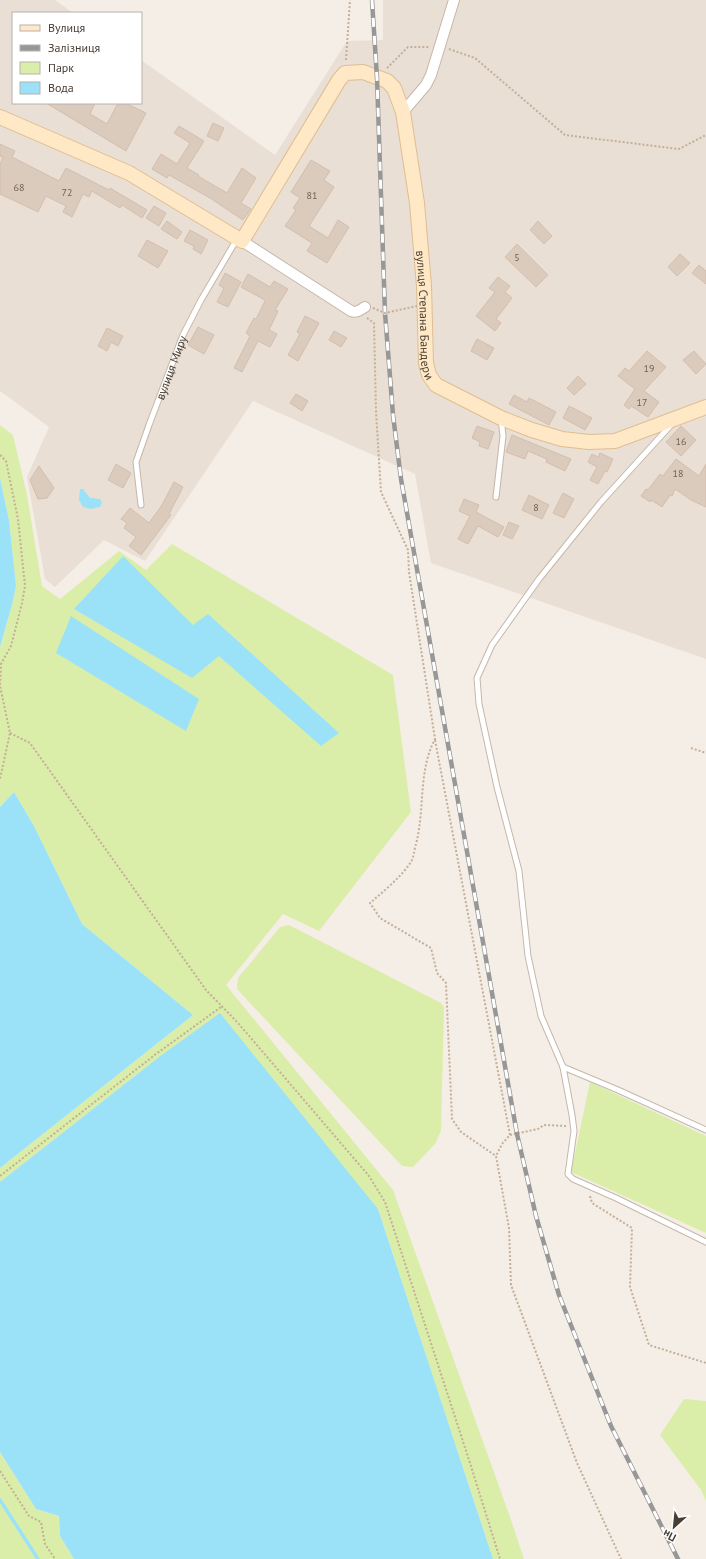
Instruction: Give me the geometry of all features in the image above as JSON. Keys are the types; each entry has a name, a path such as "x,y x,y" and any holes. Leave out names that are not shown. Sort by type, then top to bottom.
{"street":[{"path":"403,112 426,85 432,75 454,0"},
{"name":"вулиця Степана Бандери","path":"345,73 363,72 387,81 394,88 403,112 417,203 424,286 426,363 429,375 436,385 501,418 562,438 589,442 615,441 678,416 706,407"},
{"name":"вулиця Миру","path":"240,240 345,73"},
{"path":"0,117 129,173 240,240 351,310 355,312 366,309"}],"lane":[{"name":"вулиця Миру","path":"141,506 136,462 149,425 183,335 201,300 240,240"},
{"path":"678,416 601,502 539,579 492,645 477,678 479,704 497,787 519,871 528,956 541,1016 563,1067 573,1126 572,1148 568,1174 573,1179 706,1242"},
{"path":"496,497 503,436 501,418"},
{"path":"563,1067 706,1130"}],"path":[{"path":"345,73 350,0"},
{"path":"377,78 408,47 441,47 476,58 565,135 679,149 706,135"},
{"path":"366,309 385,313 417,306"},
{"path":"366,309 374,323 375,405 381,492 408,550 408,572 435,739 510,1135"},
{"path":"0,455 6,461 18,519 25,586 22,603 10,646 1,664 0,686 10,733 0,779"},
{"path":"10,733 30,743 206,990 222,1006 369,1176 385,1202 463,1440 500,1559"},
{"path":"435,739 430,749 424,781 418,834 411,861 390,886 370,903 380,918 431,948 437,972 446,983 452,1119 461,1132 496,1156"},
{"path":"691,748 706,753"},
{"path":"0,1176 156,1054 222,1006"},
{"path":"573,1126 544,1126 538,1129 510,1135 502,1144 496,1156 509,1228 511,1285 578,1463 621,1559"},
{"path":"587,1185 592,1202 632,1228 630,1287 649,1345 706,1363"},
{"path":"0,1471 29,1516 41,1522 45,1544 55,1559"}],"shaded area":[{"path":"0,0 55,0 72,12 12,12 12,104 142,104 142,61 275,155 347,41 383,40 383,0 706,0 706,659 431,563 415,474 253,401 145,561 104,540 55,587 45,579 27,477 49,427 0,391"}],"green space":[{"path":"0,425 13,435 27,495 42,586 60,599 119,551 146,570 172,544 393,675 411,812 319,931 283,914 226,985 393,1190 524,1559 493,1559 378,1209 159,1057 0,1182 0,1168 193,1015 82,924 34,826 14,792 0,807 0,647 16,586 9,520 0,478"},
{"path":"289,925 441,1003 444,1007 441,1131 435,1144 413,1167 402,1166 237,989 238,978 280,927"},
{"path":"590,1082 706,1136 706,1233 571,1172"},
{"path":"684,1399 706,1401 706,1501 701,1490 660,1435"},
{"path":"0,1452 36,1509 59,1516 60,1536 74,1559 0,1559"}],"water":[{"path":"0,478 9,520 16,586 0,647"},
{"path":"80,489 83,489 90,498 100,499 102,503 100,507 91,509 83,507 79,500"},
{"path":"123,556 193,625 208,614 339,733 321,746 219,656 192,678 74,609"},
{"path":"71,616 199,699 186,731 56,653"},
{"path":"14,792 34,826 82,924 193,1015 0,1168 0,807"},
{"path":"220,1013 378,1209 493,1559 74,1559 60,1536 59,1516 36,1509 0,1452 0,1182 159,1057"}],"building":[{"path":"48,104 95,104 90,114 107,124 117,104 127,104 146,113 126,151"},
{"path":"213,123 224,128 218,141 207,136"},
{"path":"179,126 204,141 187,168 199,175 198,176 227,193 242,168 256,178 241,203 251,209 243,220 210,198 169,175 167,178 152,169 161,154 177,164 190,143 174,133"},
{"path":"0,144 15,151 12,157 59,181 66,168 109,190 110,188 147,210 142,218 122,205 120,208 92,191 89,197 83,194 72,217 63,212 66,206 46,196 38,212 0,194 0,164 3,157 0,156"},
{"path":"311,160 330,171 324,180 334,187 309,226 328,238 338,220 349,227 327,263 307,251 312,243 285,226 296,210 293,208 300,198 291,192"},
{"path":"154,206 166,213 159,226 146,218"},
{"path":"167,221 182,232 177,239 161,229"},
{"path":"538,221 552,236 544,244 530,230"},
{"path":"190,230 208,240 201,254 193,249 194,246 184,241"},
{"path":"147,240 168,251 158,268 138,256"},
{"path":"517,244 548,275 536,287 505,257"},
{"path":"680,254 690,263 677,276 668,267"},
{"path":"699,265 706,271 706,284 692,273"},
{"path":"225,273 241,282 228,307 217,302 224,288 219,285"},
{"path":"248,274 270,287 274,281 288,289 275,310 278,311 269,330 277,334 270,347 258,341 242,372 234,368 250,336 246,333 254,318 256,319 265,301 241,287"},
{"path":"498,277 510,286 505,292 512,298 496,319 501,323 495,331 476,316 495,292 489,288"},
{"path":"305,316 319,323 298,361 288,355 300,334 297,332"},
{"path":"198,327 214,335 204,354 188,345"},
{"path":"107,328 123,336 118,346 111,342 107,351 98,346"},
{"path":"334,331 347,338 341,347 329,340"},
{"path":"477,339 494,348 487,360 471,351"},
{"path":"647,351 666,367 644,391 659,402 648,417 631,406 629,409 624,405 635,389 618,376 625,368 629,371"},
{"path":"694,351 706,364 696,374 683,360"},
{"path":"578,376 586,384 574,395 567,388"},
{"path":"296,394 308,401 302,411 290,403"},
{"path":"514,395 527,402 529,398 556,412 549,425 509,404"},
{"path":"569,406 592,418 585,430 563,418"},
{"path":"477,426 494,432 488,449 479,446 480,442 472,438"},
{"path":"681,426 696,440 681,456 666,442"},
{"path":"512,435 571,459 565,471 546,462 547,459 528,451 525,459 506,452"},
{"path":"600,453 613,459 607,472 605,471 598,484 590,480 597,467 588,462 592,454 598,457"},
{"path":"676,459 699,476 706,464 706,507 691,500 675,489 672,496 670,495 662,507 641,496 646,489 648,490 660,474 663,476"},
{"path":"116,464 131,473 123,488 108,480"},
{"path":"39,466 54,488 47,498 38,499 30,480"},
{"path":"174,482 183,487 169,514 171,515 141,555 129,546 136,537 124,528 127,523 121,519 130,508 149,523 162,505"},
{"path":"563,493 574,499 564,518 553,513"},
{"path":"529,495 549,505 542,519 522,510"},
{"path":"464,499 479,505 476,512 504,527 498,537 478,526 468,544 458,539 470,516 459,511"},
{"path":"509,522 519,526 512,539 503,535"}],"waterway":[{"path":"0,1500 38,1559"}],"railway":[{"path":"372,0 377,78 385,313 393,415 401,479 517,1134 536,1216 559,1295 611,1426 678,1559"}]}
